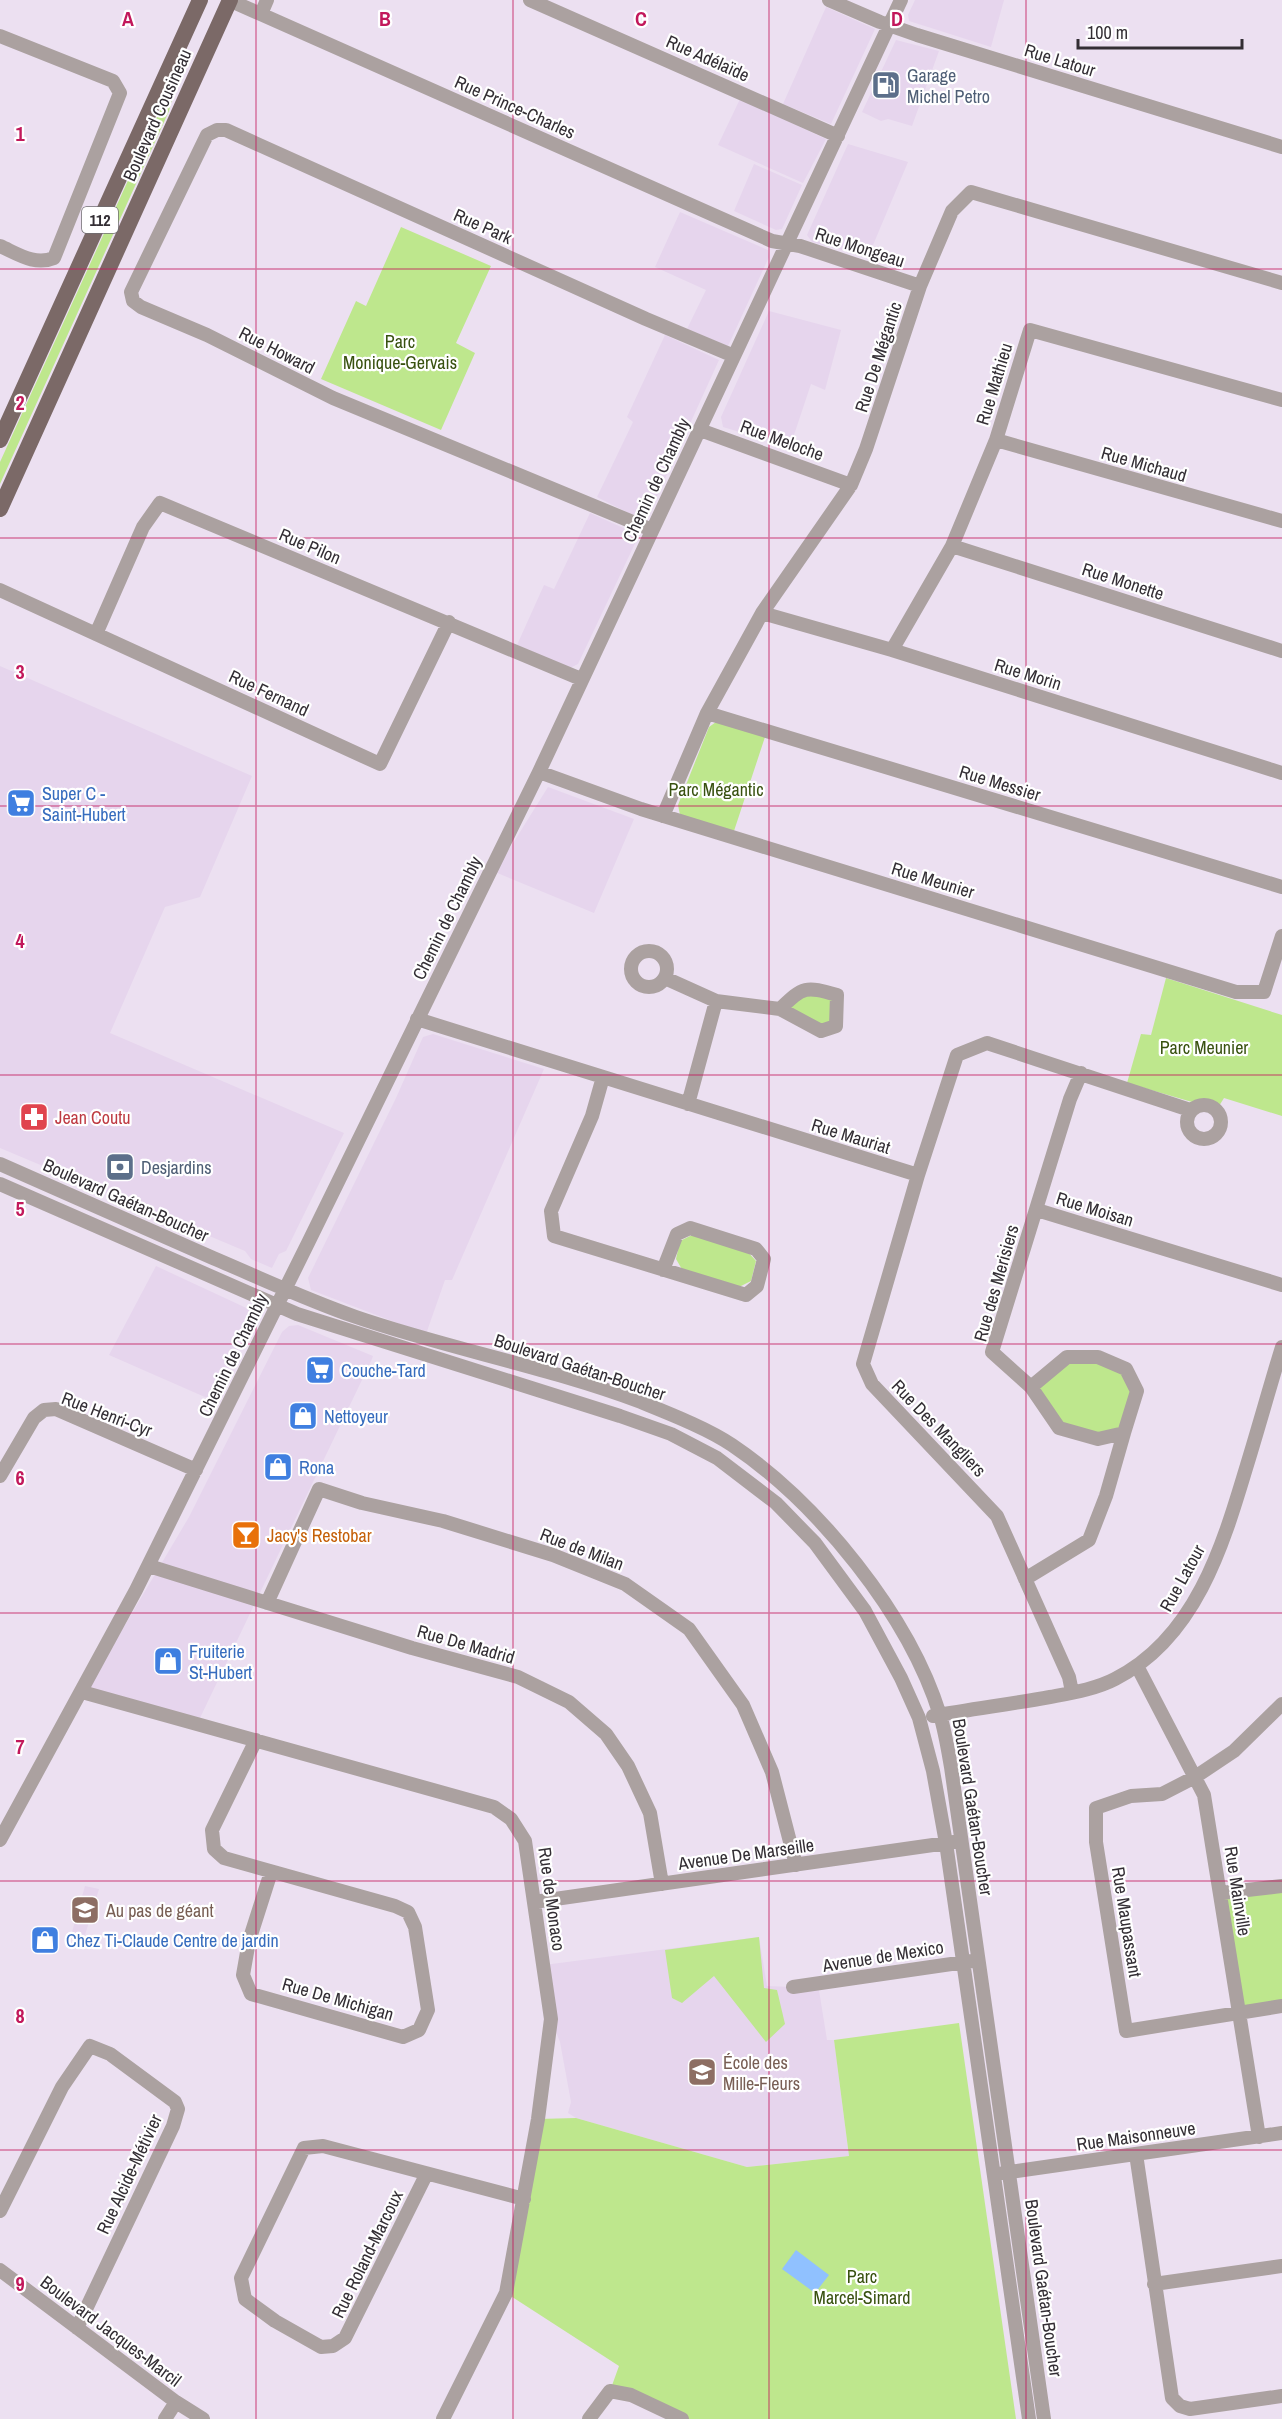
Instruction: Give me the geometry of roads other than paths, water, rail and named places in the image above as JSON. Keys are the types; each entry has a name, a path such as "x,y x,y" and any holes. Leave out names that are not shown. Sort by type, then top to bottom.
{"main road":[{"name":"Boulevard Cousineau","path":"2,431 200,0"},
{"name":"Boulevard Cousineau","path":"0,509 230,0"}],"street":[{"name":"Rue Prince-Charles","path":"230,0 772,241 788,244"},
{"path":"261,14 267,0"},
{"name":"Rue Adélaïde","path":"530,0 838,136"},
{"name":"Rue Latour","path":"830,0 889,25 1282,147"},
{"name":"Chemin de Chambly","path":"2,1834 149,1566 278,1306 539,772 901,0"},
{"path":"0,36 113,81 120,93 54,258 44,262 34,261 0,246"},
{"name":"Rue Park","path":"217,130 226,130 646,319 734,356"},
{"name":"Rue Howard","path":"217,130 207,135 176,196 131,292 133,301 141,307 207,335 333,398 652,530"},
{"name":"Rue De Mégantic","path":"663,816 707,713 762,613 851,485 866,449 920,286 952,211 971,192 1282,283"},
{"name":"Rue Mongeau","path":"788,244 920,286"},
{"name":"Rue Mathieu","path":"892,650 952,546 996,440 1030,330 1282,400"},
{"name":"Rue Meloche","path":"700,430 851,485"},
{"name":"Rue Michaud","path":"996,440 1282,522"},
{"name":"Rue Pilon","path":"96,634 143,527 160,503 581,679"},
{"name":"Rue Monette","path":"952,546 1282,651"},
{"name":"Rue Fernand","path":"0,590 380,764 448,622"},
{"name":"Rue Morin","path":"762,613 892,650 1282,772"},
{"name":"Rue Messier","path":"707,713 1282,887"},
{"name":"Rue Meunier","path":"539,772 663,816 1236,992 1264,992 1282,936"},
{"path":"665,978 716,1001 780,1009"},
{"path":"688,1104 716,1001"},
{"name":"Rue Mauriat","path":"417,1019 918,1175"},
{"path":"918,1175 957,1055 987,1043 1081,1072 1190,1110"},
{"name":"Rue Moisan","path":"1081,1072 1070,1099 1037,1210 1282,1285"},
{"path":"603,1077 592,1116 550,1211 554,1236 663,1270 746,1295 757,1286 764,1259 756,1250 690,1228 677,1234 663,1270"},
{"name":"Boulevard Gaétan-Boucher","path":"0,1164 285,1289 360,1318 589,1384 642,1403 731,1444 791,1493 866,1575 901,1628 940,1714 963,1840 1044,2419"},
{"name":"Rue Des Mangliers","path":"918,1175 863,1364 872,1384 997,1516 1069,1677 1072,1692"},
{"name":"Boulevard Gaétan-Boucher","path":"0,1184 317,1321 671,1434 717,1458 776,1503 815,1543 865,1611 901,1678 919,1718 933,1771 964,1962 1029,2419"},
{"name":"Rue des Merisiers","path":"1037,1210 992,1352 1031,1387 1059,1428 1098,1439 1124,1433"},
{"name":"Rue Latour","path":"919,1718 1072,1692 1114,1680 1137,1666 1165,1640 1191,1608 1212,1571 1230,1522 1282,1347"},
{"path":"1025,1580 1089,1540 1106,1496 1137,1390 1126,1369 1098,1357 1067,1357 1031,1387"},
{"name":"Rue Henri-Cyr","path":"0,1476 34,1418 44,1410 56,1409 196,1470"},
{"name":"Rue de Milan","path":"267,1603 319,1489 362,1503 443,1521 553,1555 625,1584 689,1629 742,1705 772,1772 796,1864"},
{"name":"Rue De Madrid","path":"149,1566 412,1648 518,1677 569,1702 606,1734 628,1766 650,1812 662,1884"},
{"name":"Rue Mainville","path":"1137,1666 1204,1795 1259,2136"},
{"name":"Rue de Monaco","path":"81,1692 494,1807 512,1819 525,1841 551,2019 538,2119 506,2294 443,2419"},
{"path":"1195,1777 1234,1751 1282,1704"},
{"name":"Rue De Michigan","path":"256,1740 212,1830 214,1849 224,1858 395,1906 408,1912 415,1927 428,2010 419,2030 403,2037 251,1994 243,1975 249,1941 271,1872"},
{"name":"Rue Maupassant","path":"1195,1777 1162,1794 1131,1796 1096,1808 1096,1842 1125,2031 1240,2012"},
{"name":"Avenue De Marseille","path":"534,1902 963,1840"},
{"path":"1221,1893 1282,1886"},
{"name":"Avenue de Mexico","path":"793,1988 979,1960"},
{"path":"1240,2012 1282,2006"},
{"name":"Rue Alcide-Métivier","path":"0,2211 62,2087 90,2046 110,2054 175,2102 178,2109 173,2126 77,2328"},
{"name":"Rue Maisonneuve","path":"995,2174 1282,2133"},
{"name":"Rue Roland-Marcoux","path":"426,2175 345,2338 333,2346 321,2347 275,2321 245,2299 241,2278 304,2148 323,2146 524,2199"},
{"path":"1136,2154 1170,2391 1176,2404 1186,2409 1194,2409 1282,2396"},
{"path":"1154,2284 1282,2266"},
{"name":"Boulevard Jacques-Marcil","path":"0,2270 176,2402 203,2419"},
{"path":"590,2419 610,2391 631,2395 682,2419"},
{"path":"165,2419 176,2402"}],"water":[{"path":"796,2250 829,2275 815,2293 782,2269"}],"place":[{"name":"Garage Michel Petro","path":"886,85"},
{"name":"Super C - Saint-Hubert","path":"21,803"},
{"name":"Jean Coutu","path":"34,1117"},
{"name":"Desjardins","path":"120,1167"},
{"name":"Couche-Tard","path":"320,1370"},
{"name":"Nettoyeur","path":"303,1416"},
{"name":"Rona","path":"278,1467"},
{"name":"Jacy's Restobar","path":"246,1535"},
{"name":"Fruiterie St-Hubert","path":"168,1661"},
{"name":"Au pas de géant","path":"85,1910"},
{"name":"Chez Ti-Claude Centre de jardin","path":"45,1940"},
{"name":"École des Mille-Fleurs","path":"702,2072"}],"park label":[{"name":"Parc Monique-Gervais","path":"400,351"},
{"name":"Parc Mégantic","path":"716,789"},
{"name":"Parc Meunier","path":"1204,1047"},
{"name":"Parc Marcel-Simard","path":"862,2286"}]}
